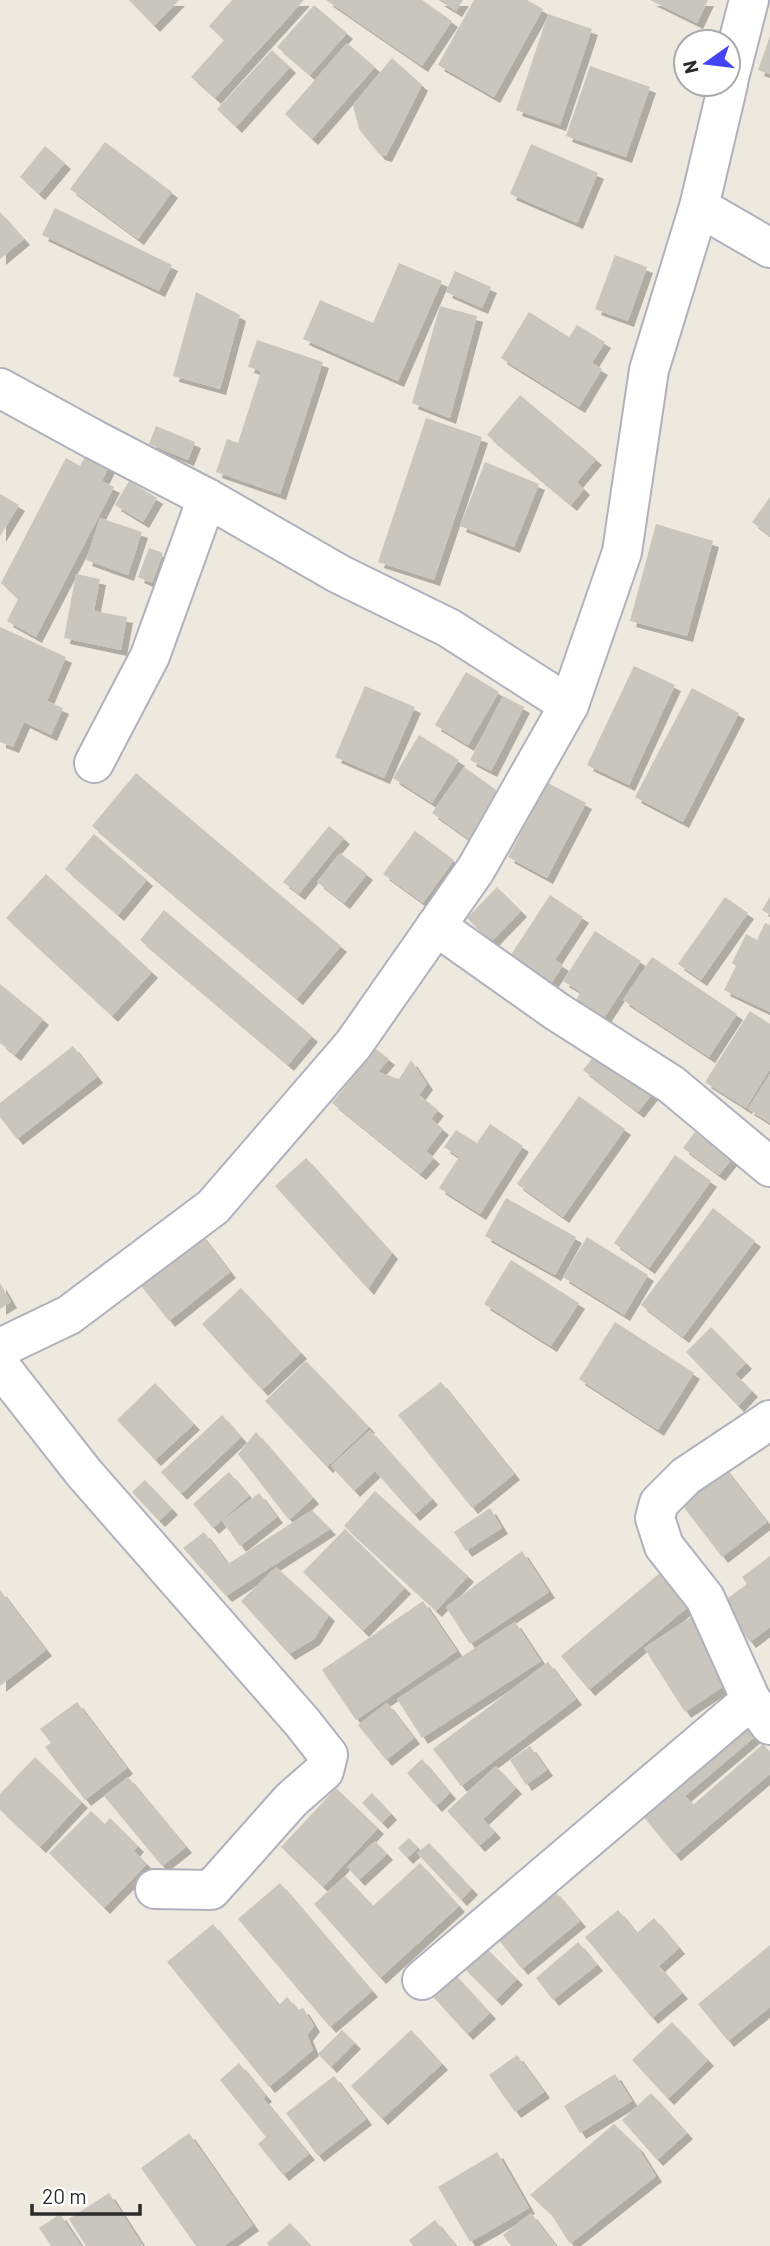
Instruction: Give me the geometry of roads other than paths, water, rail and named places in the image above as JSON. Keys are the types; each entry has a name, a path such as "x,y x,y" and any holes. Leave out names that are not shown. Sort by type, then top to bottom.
{"street":[{"path":"741,28 749,0"},
{"path":"0,1348 69,1315 213,1207 353,1045 476,869 569,705 622,552 649,370 699,207 724,98"},
{"path":"699,207 770,248"},
{"path":"0,388 207,498 339,574 449,628 569,705"},
{"path":"94,763 150,656 207,498"},
{"path":"436,926 556,1011 672,1085 770,1167"},
{"path":"0,1366 84,1473 328,1755 324,1771 290,1800 211,1890 155,1889"},
{"path":"422,1980 760,1712 705,1598 664,1546 655,1518 659,1503 686,1476 770,1420"}]}
